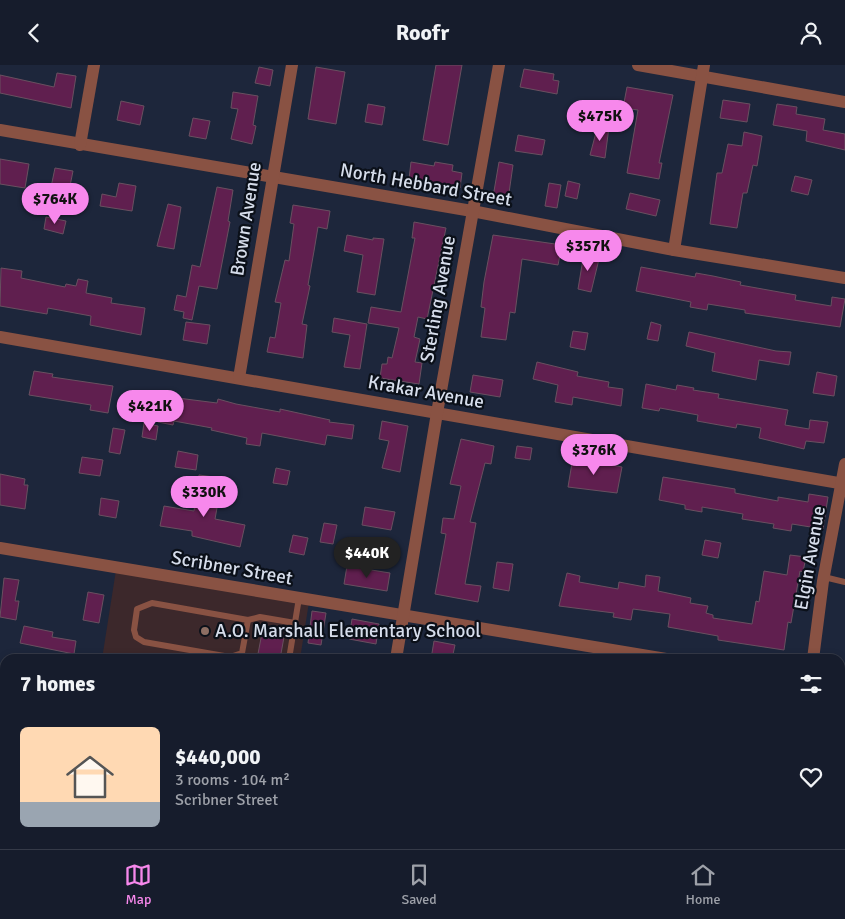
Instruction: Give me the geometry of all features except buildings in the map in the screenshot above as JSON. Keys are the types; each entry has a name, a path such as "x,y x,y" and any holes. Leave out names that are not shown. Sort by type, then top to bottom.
{"street":[{"path":"80,145 94,65"},
{"name":"Brown Avenue","path":"239,379 292,65"},
{"name":"Sterling Avenue","path":"397,654 472,211 499,65"},
{"path":"638,65 703,71 845,102"},
{"path":"674,250 703,71"},
{"name":"North Hebbard Street","path":"0,130 472,211 674,250 845,278"},
{"name":"Krakar Avenue","path":"0,337 843,483"},
{"name":"Elgin Avenue","path":"814,654 824,577 845,465"},
{"name":"Scribner Street","path":"0,547 636,654"}],"lane":[{"path":"824,577 845,582"},
{"path":"290,654 300,598"},
{"path":"213,654 144,642 136,637 134,630 137,609 152,603 248,620 260,617 295,623"},
{"path":"239,654 242,653 248,620"}],"shaded area":[{"name":"A.O. Marshall Elementary School","path":"116,570 309,602 301,654 103,654"}],"place":[{"name":"A.O. Marshall Elementary School","path":"205,631"}]}
